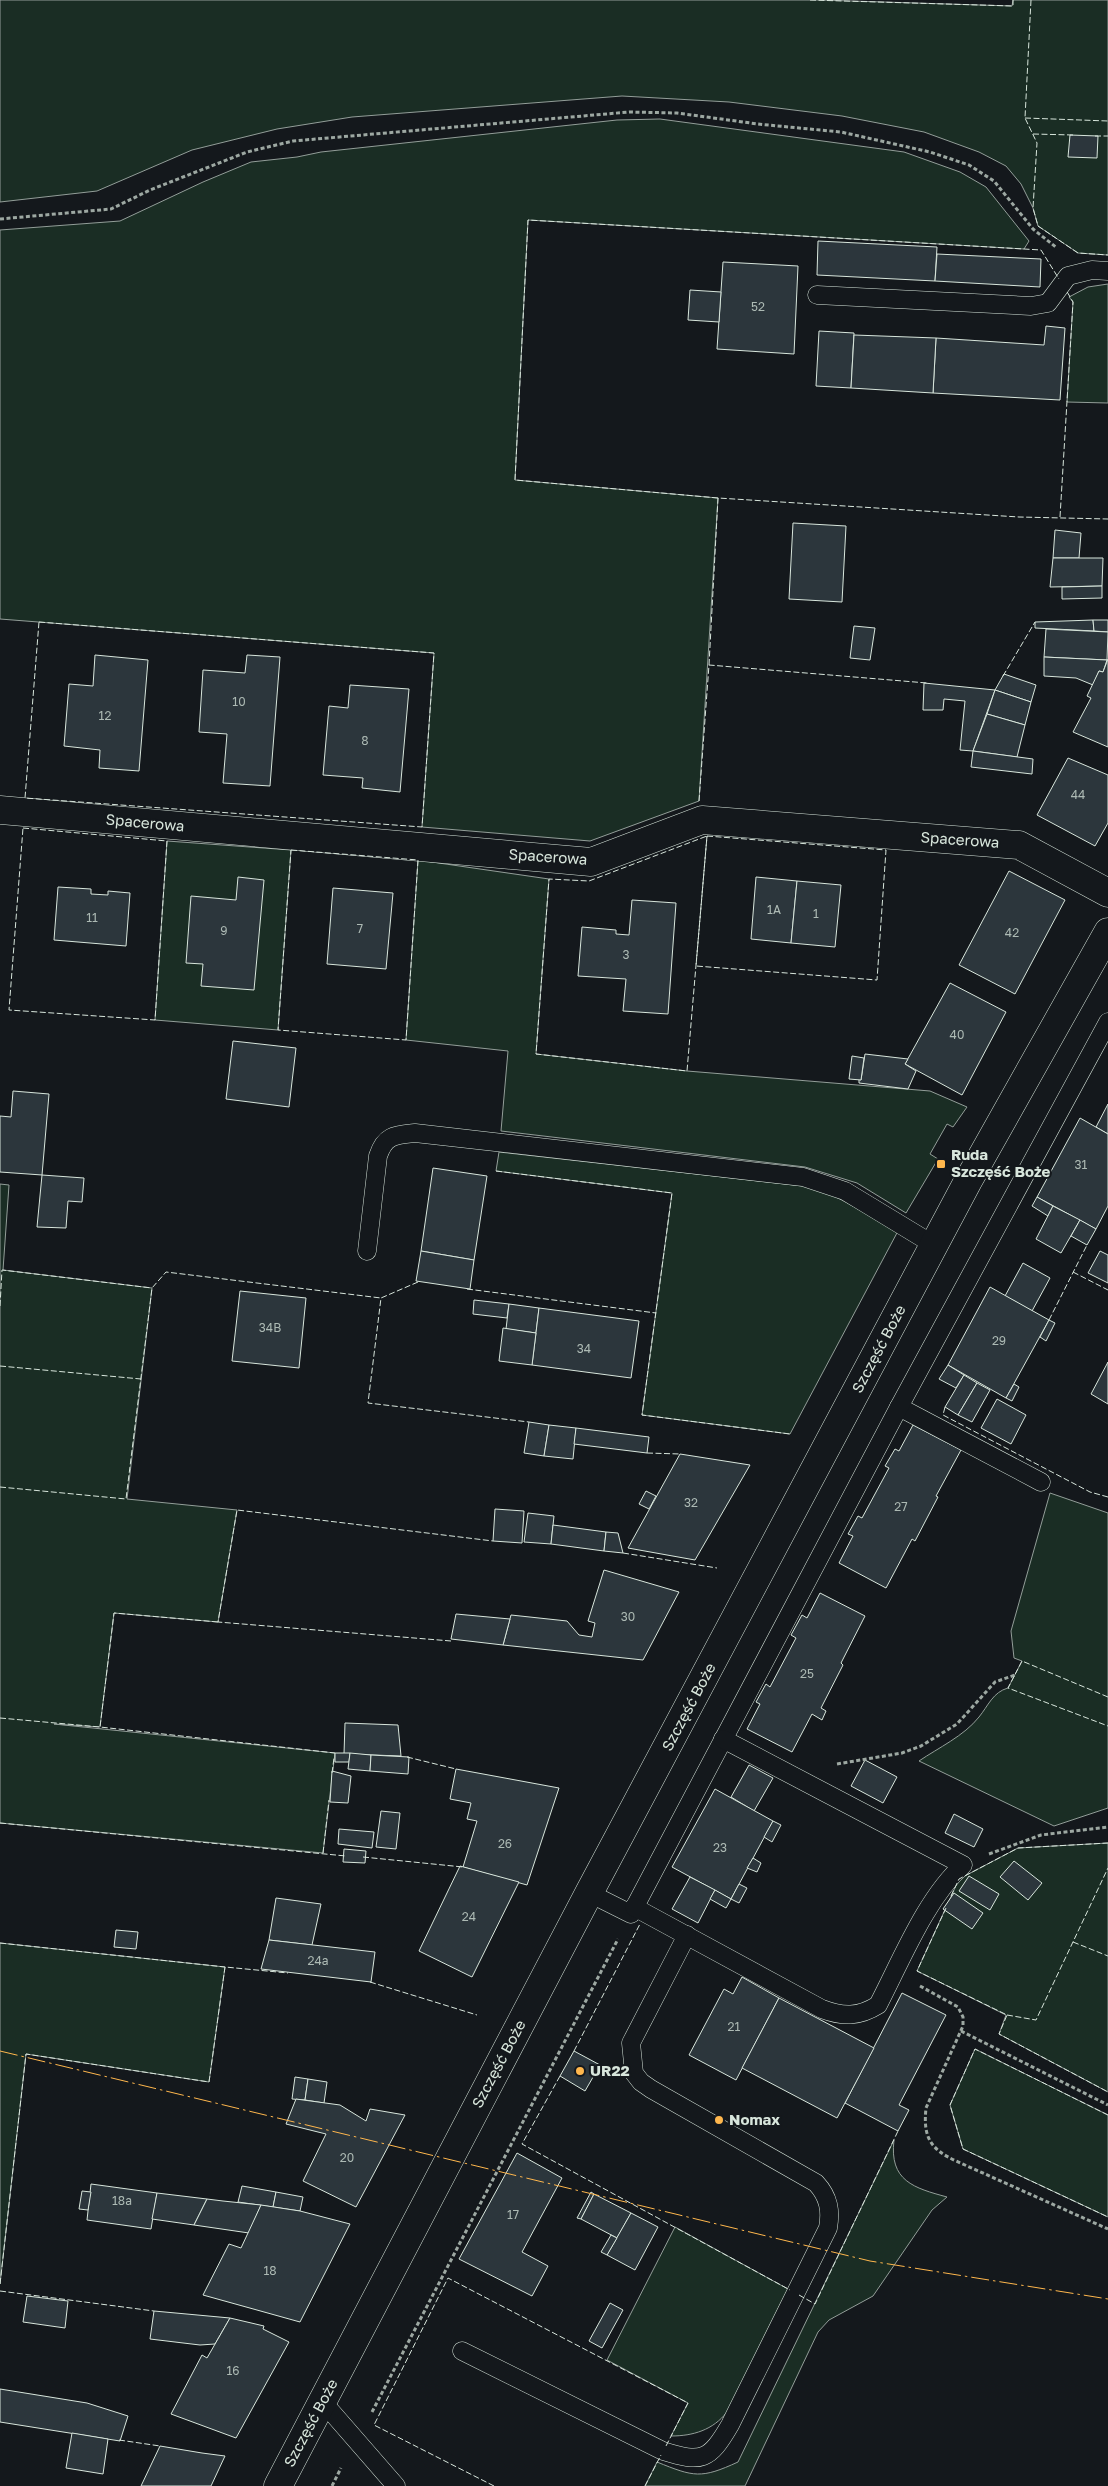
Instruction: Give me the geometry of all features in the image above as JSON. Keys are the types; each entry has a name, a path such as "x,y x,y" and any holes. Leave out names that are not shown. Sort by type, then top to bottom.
{"street":[{"name":"Spacerowa","path":"0,810 591,862 702,820 1019,845 1108,893"},
{"name":"Szczęść Boże","path":"278,2486 588,1893 934,1245 1108,932"}],"lane":[{"path":"817,295 1031,306 1048,303 1068,276 1100,270"},
{"path":"632,1910 899,1407 1108,1022"},
{"path":"367,1251 378,1156 383,1143 395,1135 415,1133 803,1177 845,1191 934,1245"},
{"path":"899,1407 1040,1482"},
{"path":"588,1893 632,1910 687,1935 836,2014 851,2016 865,2013 878,2005 942,1886 963,1865 723,1739"},
{"path":"462,2351 663,2451 681,2457 696,2458 708,2455 730,2425 828,2228 831,2215 824,2191 816,2183 651,2089 641,2082 634,2072 631,2043 687,1935"},
{"path":"322,2401 396,2486"}],"path":[{"path":"0,219 111,209 150,190 247,152 294,141 629,112 677,113 758,124 841,132 920,149 969,165 994,181 1033,229 1056,247 1100,270"},
{"path":"790,1774 856,1760 902,1753 921,1746 957,1724 995,1682 1015,1675"},
{"path":"963,1865 1011,1845 1041,1836 1108,1828"},
{"path":"332,2486 632,1910"},
{"path":"895,1972 958,2007 963,2017 961,2031 926,2108 924,2123 926,2136 933,2146 941,2154 956,2162 1108,2229"},
{"path":"961,2031 1108,2105"}],"green space":[{"path":"0,0 820,0 1012,6 1013,0 1108,0 1108,255 1078,253 1038,226 1033,208 1021,184 1006,166 979,152 924,132 842,116 729,102 622,96 352,117 277,129 192,150 97,191 0,202"},
{"path":"660,119 904,152 960,172 986,187 1029,241 1024,249 528,220 515,480 718,498 699,801 590,841 422,827 434,653 0,619 0,230 120,221 251,162 297,157 321,152 617,120"},
{"path":"1108,284 1108,403 1067,402 1073,302 1069,297 1088,287"},
{"path":"167,841 291,850 278,1030 155,1020"},
{"path":"418,860 549,879 536,1054 687,1071 930,1091 967,1107 953,1127 947,1124 930,1154 938,1159 906,1213 857,1183 805,1167 501,1131 508,1051 406,1040"},
{"path":"499,1152 803,1186 829,1193 898,1231 790,1434 642,1415 672,1193 496,1171"},
{"path":"0,1184 9,1185 3,1270 152,1288 127,1499 237,1510 218,1622 114,1613 100,1727 54,1724 335,1753 323,1853 0,1823"},
{"path":"1050,1493 1108,1513 1108,1808 1054,1826 919,1761 973,1724 991,1700 998,1693 1008,1688 1022,1661 1014,1658 1011,1631"},
{"path":"1108,1843 1108,2092 999,2034 1006,2015 917,1971 959,1879 1018,1848"},
{"path":"0,1943 225,1967 209,2082 26,2054 0,2284"},
{"path":"975,2049 1108,2115 1108,2217 963,2149 950,2105"},
{"path":"894,2140 893,2154 900,2174 914,2186 947,2197 932,2210 873,2296 829,2320 818,2332 745,2486 645,2486 657,2462 680,2471 698,2474 715,2471 738,2462"},
{"path":"675,2227 788,2289 727,2412 709,2428 702,2431 687,2435 671,2436 688,2403 607,2360"}],"building":[{"path":"1070,135 1098,136 1097,158 1068,157"},
{"path":"818,241 937,247 935,281 817,275"},
{"path":"937,254 1041,259 1040,287 935,281"},
{"path":"723,262 798,266 794,354 717,349"},
{"path":"690,290 721,292 719,322 688,320"},
{"path":"1046,326 1065,328 1060,400 933,393 936,338 1044,345"},
{"path":"819,331 854,333 851,388 816,386"},
{"path":"854,335 936,338 933,393 851,388"},
{"path":"793,523 846,526 842,602 789,599"},
{"path":"1055,530 1081,533 1079,558 1053,558"},
{"path":"1053,558 1103,558 1102,586 1050,587"},
{"path":"1102,586 1102,598 1062,599 1062,587"},
{"path":"1093,620 1094,631 1035,628 1035,622"},
{"path":"1093,620 1108,620 1108,632 1094,631"},
{"path":"854,626 875,628 870,660 850,658"},
{"path":"1046,629 1108,632 1107,660 1044,657"},
{"path":"95,655 148,660 139,771 99,768 100,750 64,746 69,684 93,686"},
{"path":"247,655 280,657 270,786 223,783 227,734 199,732 203,670 245,673"},
{"path":"1044,657 1107,660 1103,672 1099,671 1093,685 1076,678 1044,676"},
{"path":"1108,659 1108,747 1073,732 1091,698 1087,696 1099,671 1103,672"},
{"path":"1004,674 1036,685 1031,702 995,690"},
{"path":"924,683 995,690 973,751 960,750 965,701 944,699 943,710 923,710"},
{"path":"350,685 409,689 400,792 362,788 363,778 323,775 329,706 348,708"},
{"path":"995,690 1031,702 1025,725 987,714"},
{"path":"987,714 1025,725 1017,757 973,751"},
{"path":"973,751 1033,759 1032,774 971,767"},
{"path":"1068,758 1108,775 1108,823 1095,846 1037,815"},
{"path":"1009,871 1065,900 1015,994 959,965"},
{"path":"238,877 264,880 254,990 201,986 203,964 186,963 191,896 236,900"},
{"path":"756,877 797,881 791,943 751,939"},
{"path":"797,881 841,885 835,947 791,943"},
{"path":"58,887 91,889 91,894 108,895 108,891 130,893 126,946 54,940"},
{"path":"333,888 393,893 386,969 327,964"},
{"path":"632,900 676,903 668,1014 623,1011 626,979 578,976 582,927 616,930 616,934 629,935"},
{"path":"950,983 1006,1012 962,1095 905,1064"},
{"path":"233,1041 296,1048 289,1107 226,1099"},
{"path":"865,1054 908,1059 905,1064 916,1071 908,1089 859,1083"},
{"path":"852,1056 864,1058 861,1080 849,1079"},
{"path":"13,1091 49,1094 42,1175 0,1172 0,1116 11,1117"},
{"path":"1108,1104 1108,1134 1096,1127"},
{"path":"1080,1118 1108,1134 1108,1206 1096,1229 1037,1197"},
{"path":"433,1168 487,1176 474,1260 421,1251"},
{"path":"42,1175 84,1178 82,1202 68,1201 66,1228 37,1227"},
{"path":"1037,1197 1053,1206 1048,1216 1032,1206"},
{"path":"1053,1206 1080,1220 1061,1253 1036,1239"},
{"path":"1080,1220 1096,1229 1087,1245 1071,1236"},
{"path":"421,1251 474,1260 470,1289 416,1281"},
{"path":"1100,1251 1108,1255 1108,1283 1088,1273"},
{"path":"1023,1263 1050,1278 1032,1311 1005,1296"},
{"path":"990,1287 1049,1320 1006,1398 948,1365"},
{"path":"240,1291 306,1298 299,1368 232,1361"},
{"path":"474,1300 509,1304 507,1318 473,1314"},
{"path":"509,1304 539,1308 536,1333 506,1329"},
{"path":"539,1308 639,1321 631,1378 532,1365"},
{"path":"1049,1320 1055,1323 1046,1341 1040,1337"},
{"path":"503,1328 536,1333 532,1365 499,1361"},
{"path":"1108,1362 1108,1404 1091,1394"},
{"path":"948,1365 964,1375 956,1388 939,1379"},
{"path":"964,1375 977,1383 958,1415 945,1407"},
{"path":"977,1383 990,1390 972,1422 958,1415"},
{"path":"1014,1384 1019,1387 1012,1401 1006,1398"},
{"path":"997,1399 1026,1415 1011,1444 981,1428"},
{"path":"529,1422 549,1425 544,1456 524,1453"},
{"path":"549,1425 576,1428 573,1459 544,1456"},
{"path":"913,1425 961,1450 936,1496 938,1497 915,1541 912,1539 886,1588 839,1563 853,1536 848,1534 858,1516 862,1518 889,1468 885,1466 895,1449 899,1451"},
{"path":"576,1428 649,1437 647,1453 574,1444"},
{"path":"680,1454 750,1465 695,1560 628,1548"},
{"path":"646,1491 656,1496 649,1509 639,1504"},
{"path":"495,1509 524,1511 522,1543 493,1541"},
{"path":"528,1513 554,1516 551,1544 524,1542"},
{"path":"553,1525 606,1532 604,1551 551,1544"},
{"path":"606,1532 618,1533 623,1553 604,1551"},
{"path":"604,1570 679,1592 643,1660 503,1645 511,1615 567,1621 579,1635 592,1637 595,1623 588,1621"},
{"path":"820,1593 865,1616 821,1708 826,1711 822,1720 812,1714 792,1752 747,1729 760,1704 756,1702 766,1684 770,1687 796,1638 791,1635 802,1615 807,1618"},
{"path":"456,1614 510,1619 503,1645 451,1639"},
{"path":"345,1723 398,1725 401,1756 344,1754"},
{"path":"335,1753 350,1753 349,1762 335,1762"},
{"path":"350,1753 371,1755 370,1771 348,1769"},
{"path":"371,1755 409,1757 408,1774 370,1771"},
{"path":"865,1760 897,1777 883,1803 851,1786"},
{"path":"749,1765 773,1778 754,1811 731,1797"},
{"path":"456,1769 559,1788 527,1885 463,1867 477,1821 467,1819 471,1803 450,1799"},
{"path":"332,1771 351,1776 348,1803 330,1802"},
{"path":"715,1789 773,1821 731,1899 672,1867"},
{"path":"381,1811 400,1813 396,1849 376,1847"},
{"path":"954,1814 983,1829 974,1847 945,1833"},
{"path":"773,1821 781,1825 772,1842 764,1837"},
{"path":"339,1829 374,1832 372,1848 338,1844"},
{"path":"344,1849 366,1851 365,1863 343,1862"},
{"path":"753,1858 761,1863 757,1872 747,1868"},
{"path":"1014,1861 1042,1883 1028,1900 1000,1877"},
{"path":"460,1866 519,1882 472,1977 419,1951"},
{"path":"969,1876 999,1894 990,1910 959,1891"},
{"path":"690,1877 715,1890 698,1923 672,1909"},
{"path":"739,1884 747,1888 739,1903 731,1899"},
{"path":"715,1890 731,1899 726,1908 710,1899"},
{"path":"954,1893 983,1913 972,1929 943,1909"},
{"path":"276,1898 321,1904 312,1945 269,1940"},
{"path":"116,1930 138,1932 136,1949 114,1947"},
{"path":"269,1940 375,1952 371,1982 261,1969"},
{"path":"742,1977 779,1998 736,2080 689,2055 724,1989 733,1994"},
{"path":"902,1993 946,2015 899,2105 909,2110 898,2131 845,2103"},
{"path":"779,1998 874,2048 837,2118 742,2068"},
{"name":"UR22","path":"574,2051 600,2065 585,2091 560,2076"},
{"path":"295,2077 308,2079 305,2100 292,2099"},
{"path":"308,2079 327,2082 324,2103 305,2100"},
{"path":"296,2099 340,2105 366,2121 370,2109 405,2115 356,2207 303,2181 326,2134 286,2124"},
{"path":"517,2153 562,2178 522,2252 548,2266 532,2296 459,2259"},
{"path":"91,2184 157,2193 151,2229 87,2220"},
{"path":"242,2186 276,2192 273,2207 238,2202"},
{"path":"82,2191 91,2192 88,2210 79,2209"},
{"path":"276,2192 303,2197 300,2211 273,2207"},
{"path":"591,2192 594,2194 581,2219 577,2218"},
{"path":"157,2193 207,2199 194,2225 152,2219"},
{"path":"594,2194 631,2213 617,2238 581,2219"},
{"path":"207,2199 261,2205 249,2233 194,2225"},
{"path":"261,2205 300,2211 350,2224 300,2322 203,2295 229,2244 241,2248"},
{"path":"631,2213 658,2227 635,2270 607,2255"},
{"path":"611,2235 617,2238 607,2255 601,2252"},
{"path":"27,2296 68,2301 65,2328 23,2322"},
{"path":"610,2303 623,2310 602,2348 589,2341"},
{"path":"154,2311 230,2318 215,2344 200,2345 150,2339"},
{"path":"230,2318 264,2326 263,2329 289,2342 236,2438 171,2414 202,2355 207,2358"},
{"path":"0,2389 87,2403 128,2416 120,2441 0,2422"},
{"path":"72,2433 108,2439 103,2474 66,2468"},
{"path":"160,2446 225,2456 211,2486 141,2486"}],"fence":[{"path":"810,0 1013,6 1013,0"},
{"path":"1031,0 1025,118 1037,143 1033,208 1038,226 1078,253 1108,255"},
{"path":"1025,118 1108,121"},
{"path":"1033,134 1073,135"},
{"path":"1095,136 1108,136"},
{"path":"718,498 515,480 528,220 1041,250 1059,279"},
{"path":"1060,517 1073,302 1066,290"},
{"path":"709,665 718,498 1019,517 1108,519"},
{"path":"39,622 434,653 422,827 25,798 39,622"},
{"path":"1003,676 1035,622"},
{"path":"699,801 709,665 927,683"},
{"path":"23,828 167,841 155,1020 9,1010 23,828"},
{"path":"707,836 687,1071 536,1054 549,879 589,881 707,836"},
{"path":"707,836 886,850 877,980 696,966 707,836"},
{"path":"291,850 418,860 406,1040 278,1030 291,850"},
{"path":"496,1171 672,1193 642,1415 790,1434"},
{"path":"1049,1320 1087,1245"},
{"path":"0,1306 2,1270 152,1288"},
{"path":"0,1487 126,1499 152,1288 166,1272 381,1298"},
{"path":"1073,1272 1108,1290"},
{"path":"418,1282 381,1298 368,1403 529,1422"},
{"path":"467,1289 656,1313"},
{"path":"0,1366 141,1379"},
{"path":"945,1407 943,1415 1090,1492 1108,1497"},
{"path":"647,1453 680,1454"},
{"path":"451,1641 218,1622 237,1510 493,1541"},
{"path":"623,1553 717,1568"},
{"path":"218,1622 114,1613 100,1727 335,1753"},
{"path":"1108,1697 1022,1661 1008,1688 1108,1726"},
{"path":"0,1718 100,1727"},
{"path":"407,1757 456,1769"},
{"path":"332,1773 334,1758"},
{"path":"323,1853 329,1800"},
{"path":"0,1823 346,1856"},
{"path":"951,1896 959,1879 1018,1848 1108,1843"},
{"path":"363,1857 463,1867"},
{"path":"1007,2015 1036,2020 1108,1868"},
{"path":"946,1908 917,1971 1007,2015 999,2034 1108,2092"},
{"path":"574,2051 640,1924"},
{"path":"1073,1942 1108,1956"},
{"path":"0,1943 225,1967"},
{"path":"0,2284 26,2054 209,2082 225,1967 288,1973"},
{"path":"370,1982 477,2015"},
{"path":"1108,2115 975,2049 950,2105 963,2149 1108,2217"},
{"path":"560,2076 522,2144 790,2290"},
{"path":"799,2295 815,2304 898,2131"},
{"path":"494,2486 374,2425 448,2278 688,2403 666,2446"},
{"path":"0,2291 154,2311"},
{"path":"119,2440 160,2446"},
{"path":"645,2486 661,2455"}],"power":[{"path":"0,2051 870,2261 1108,2299"}],"place":[{"name":"Ruda Szczęść Boże","path":"941,1164"},
{"name":"UR22","path":"580,2071"},
{"name":"Nomax","path":"719,2120"}]}
